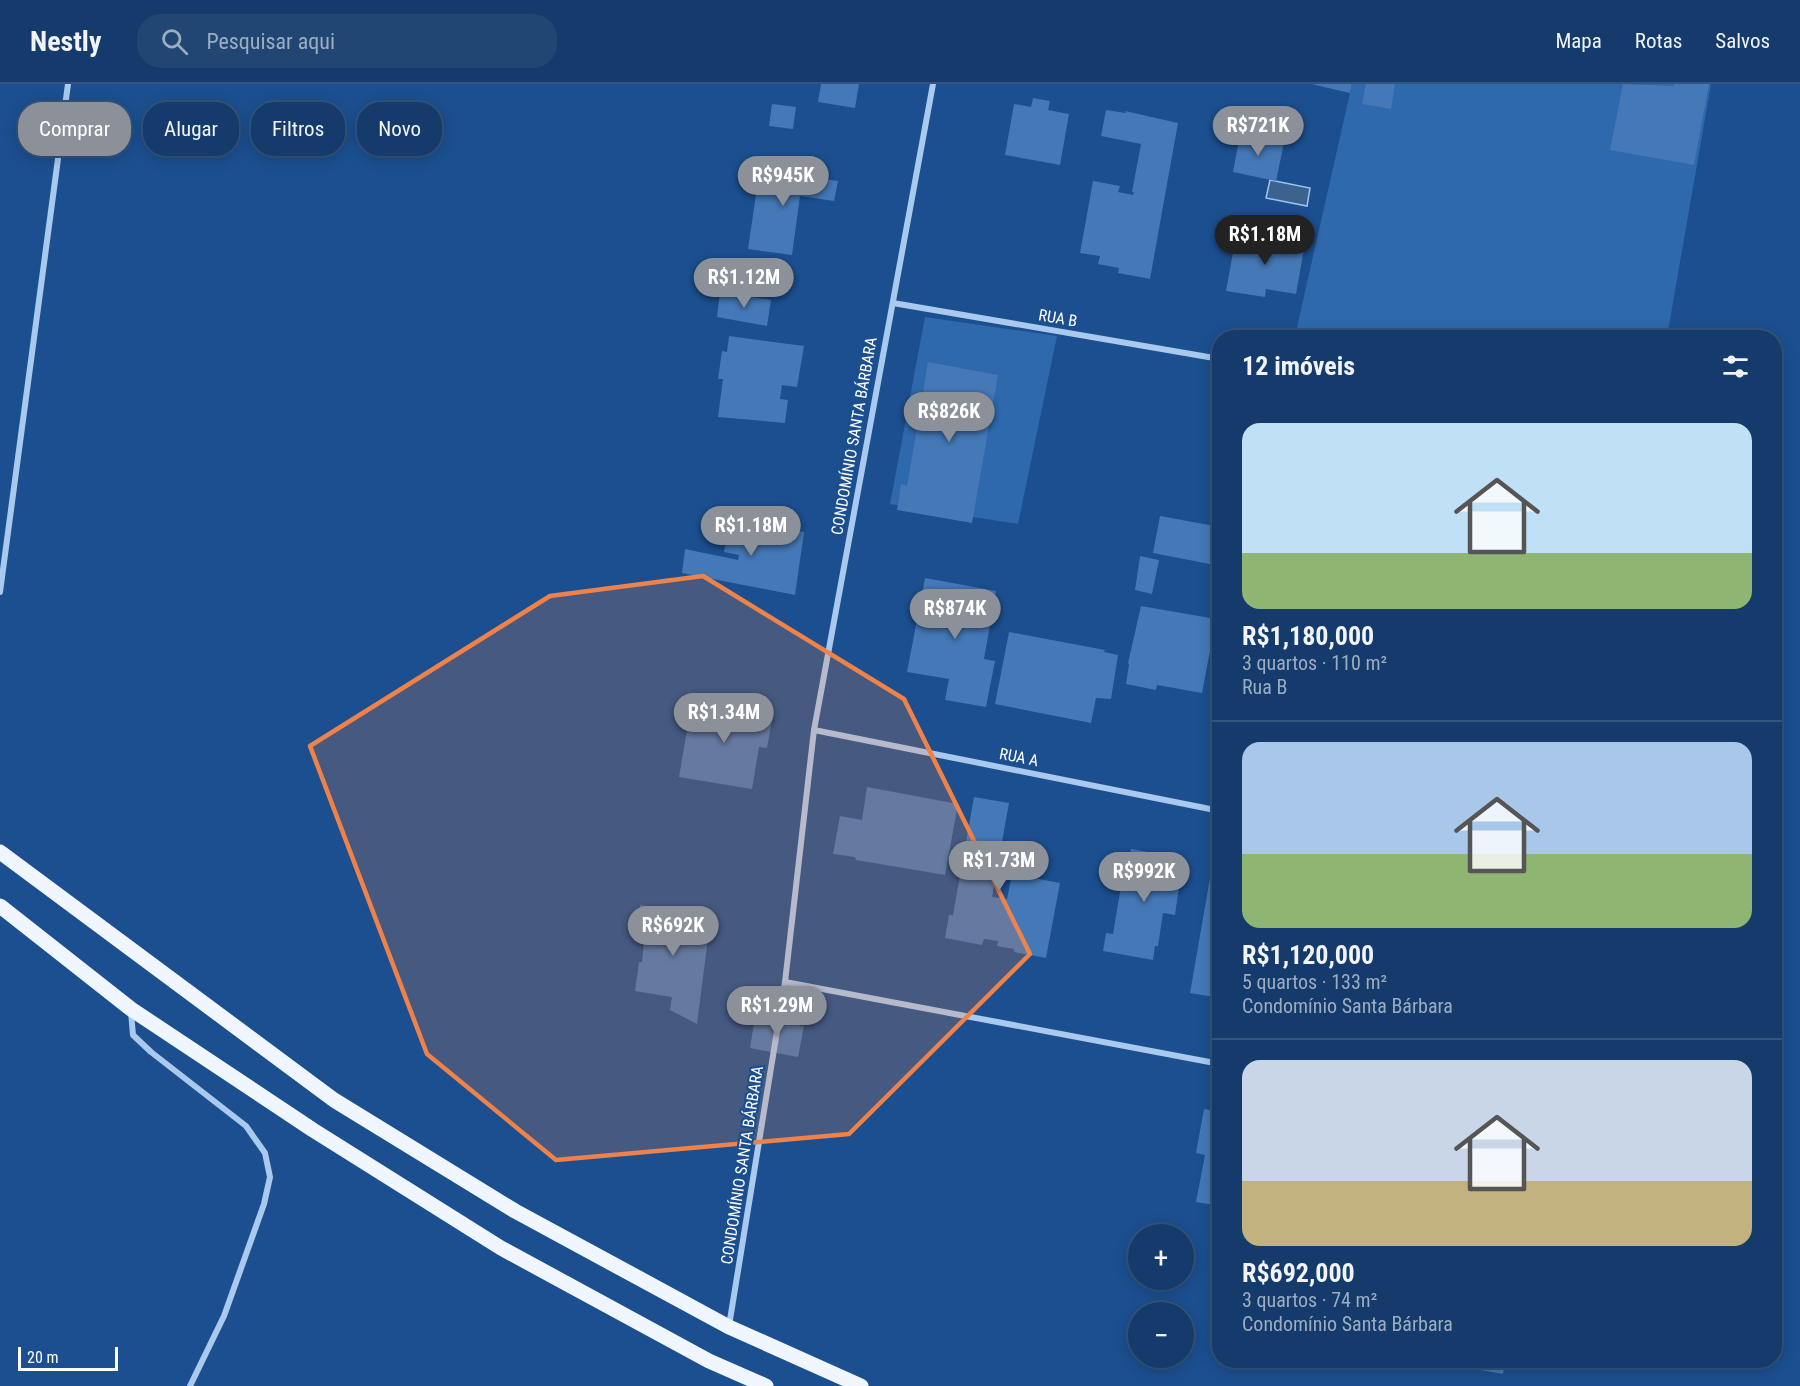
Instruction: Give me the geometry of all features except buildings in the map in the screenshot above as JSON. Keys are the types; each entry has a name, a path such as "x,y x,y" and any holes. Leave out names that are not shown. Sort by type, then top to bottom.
{"main road":[{"path":"0,852 334,1100 515,1211 729,1328 861,1386"},
{"path":"0,906 131,1009 314,1130 501,1248 709,1361 765,1386"}],"street":[{"path":"0,592 68,84"},
{"name":"CONDOMÍNIO SANTA BÁRBARA","path":"729,1328 785,982 814,730 933,84"},
{"name":"RUA B","path":"892,303 1212,358"},
{"name":"RUA A","path":"814,730 1212,809"},
{"path":"785,982 1212,1062"},
{"path":"131,1009 133,1035 151,1052 246,1126 265,1153 270,1178 264,1204 224,1316 190,1386"}],"highlighted area":[{"path":"703,576 904,699 1030,954 849,1134 556,1160 427,1054 310,746 550,596"}],"shaded area":[{"path":"1352,84 1711,84 1668,330 1296,330"},
{"path":"1270,180 1310,188 1307,206 1266,198"},
{"path":"925,317 1057,336 1018,524 890,504"}]}
